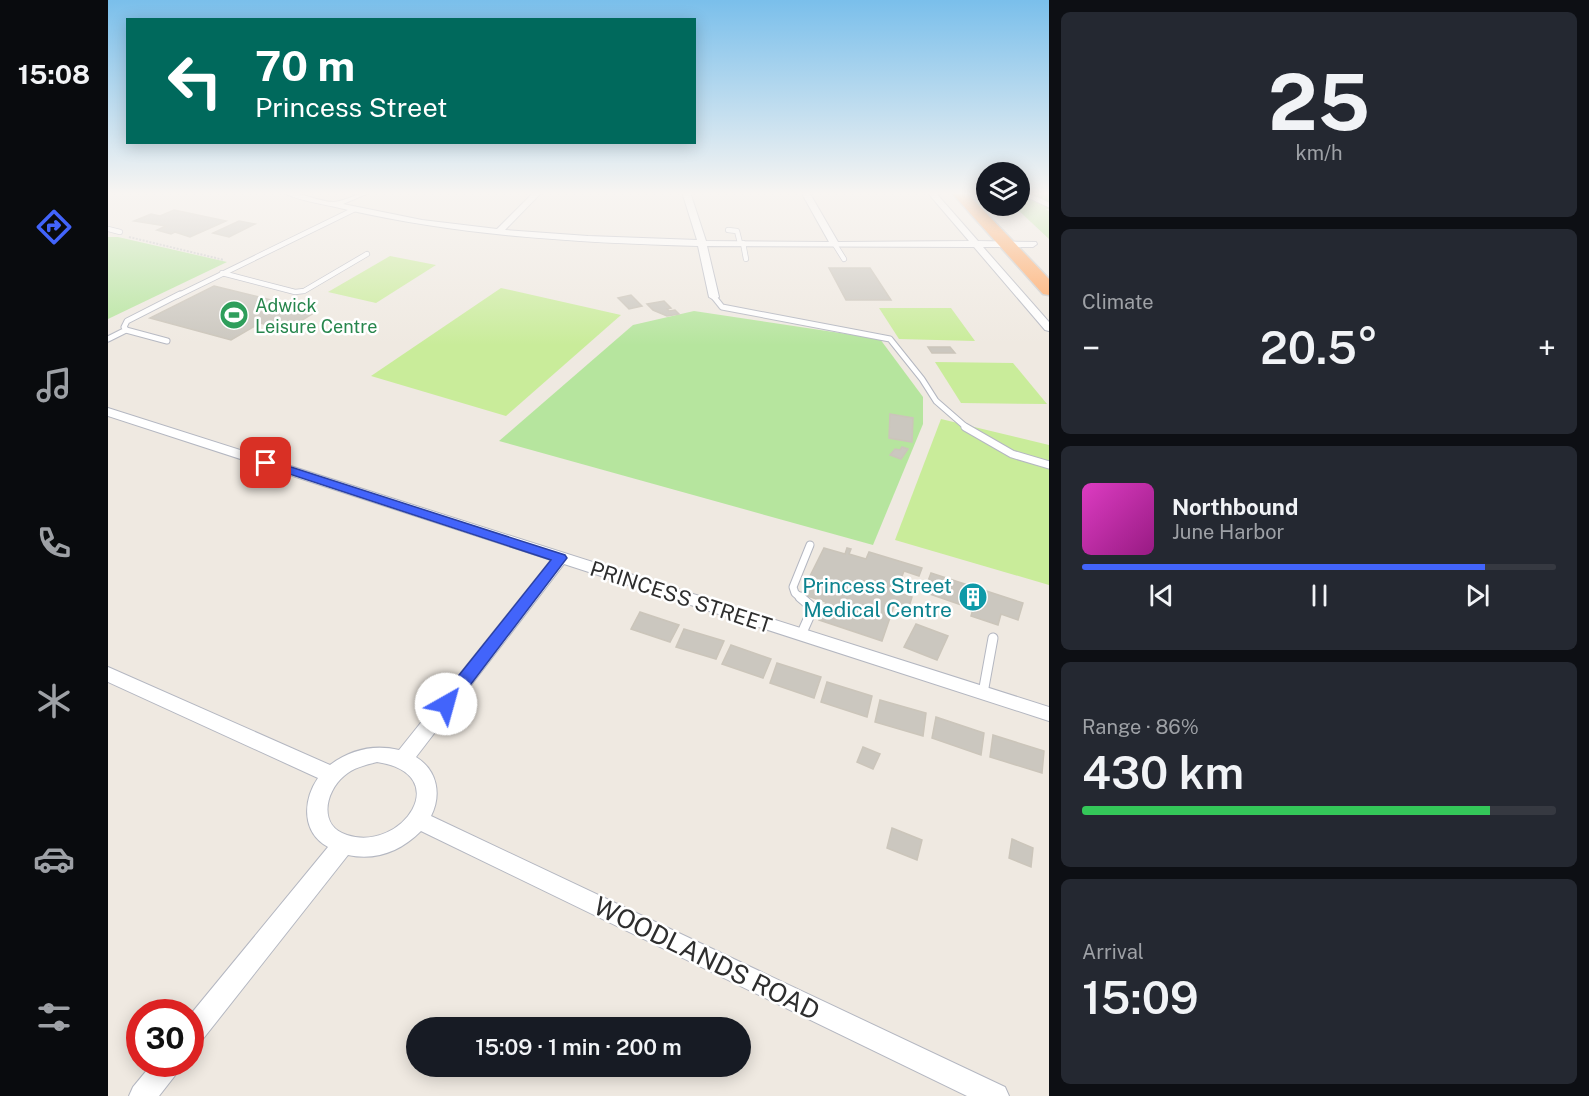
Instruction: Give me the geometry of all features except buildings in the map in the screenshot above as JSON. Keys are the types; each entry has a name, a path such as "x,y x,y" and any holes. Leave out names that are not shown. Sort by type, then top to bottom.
{"highway":[{"path":"1032,243 1037,248"},
{"path":"1008,244 1049,290"}],"street":[{"path":"702,243 714,297"},
{"path":"855,243 1008,244 1037,248"},
{"path":"977,244 1049,328"},
{"name":"PRINCESS STREET","path":"108,412 1049,714"},
{"path":"403,759 560,558"},
{"path":"108,674 332,775"},
{"path":"377,754 403,759 413,764 421,773 427,787 426,804 412,828 390,843 371,848 342,846 327,837 318,823 316,814 318,797 332,775 346,764 359,758 377,754"},
{"name":"WOODLANDS ROAD","path":"418,820 996,1096"},
{"path":"204,1018 342,846"},
{"path":"142,1096 157,1077"}],"lane":[{"path":"126,330 123,327 127,321 282,243"},
{"path":"741,243 746,259"},
{"path":"834,243 844,259"},
{"path":"222,273 296,292 304,291 367,254"},
{"path":"714,297 722,307 890,339 936,400 970,431 1012,454 1049,465"},
{"path":"108,339 126,330 166,341"},
{"path":"801,635 813,608 795,593 793,587 810,545"},
{"path":"983,693 993,638"}],"path":[{"path":"159,243 227,261 237,256 247,260"}],"green space":[{"path":"108,243 145,243 227,262 108,319"},
{"path":"390,256 436,265 376,303 328,292"},
{"path":"501,288 621,315 506,416 371,376"},
{"path":"879,308 951,308 975,341 899,339"},
{"path":"694,311 880,339 923,397 923,424 873,545 499,441 633,325"},
{"path":"935,362 1013,363 1047,404 961,403"},
{"path":"941,419 1049,445 1049,585 895,540"}],"place":[{"name":"Adwick Leisure Centre","path":"234,315"},
{"name":"Princess Street Medical Centre","path":"973,597"}],"route":[{"path":"266,463 560,558 446,704"}]}
